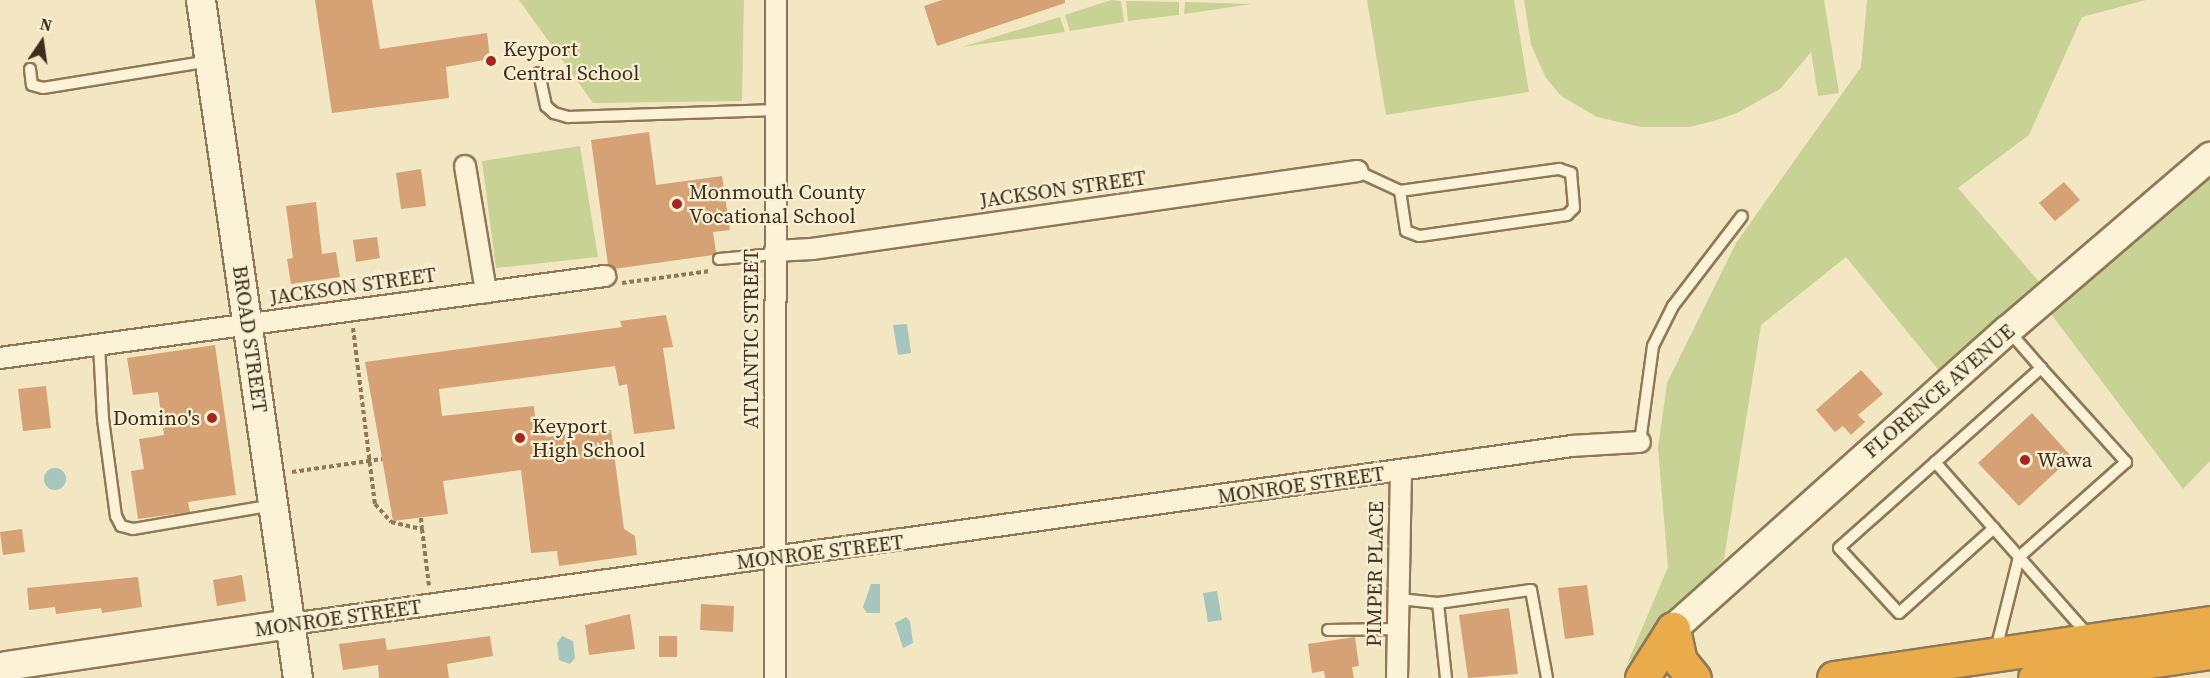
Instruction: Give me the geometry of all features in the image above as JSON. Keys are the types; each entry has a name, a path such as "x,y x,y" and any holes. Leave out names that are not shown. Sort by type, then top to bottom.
{"highway":[{"path":"1834,678 2210,623"},
{"path":"1642,678 1673,629"},
{"path":"1673,629 1680,661 1694,678"},
{"path":"2035,678 2139,670 2210,652"}],"main road":[{"name":"BROAD STREET","path":"201,0 298,678"},
{"name":"FLORENCE AVENUE","path":"1673,629 2008,330 2210,157"},
{"name":"MONROE STREET","path":"2,671 291,624"}],"street":[{"name":"ATLANTIC STREET","path":"775,678 776,0"},
{"path":"465,166 486,292"},
{"name":"JACKSON STREET","path":"775,253 1358,171"},
{"name":"JACKSON STREET","path":"0,358 486,292 607,281"},
{"name":"MONROE STREET","path":"291,624 775,560 1572,446 1640,442"},
{"name":"PIMPER PLACE","path":"1397,678 1401,470"}],"lane":[{"path":"30,69 32,85 44,88 210,61"},
{"path":"539,73 546,106 554,113 568,117 776,110"},
{"path":"1358,171 1400,191 1559,169 1571,174 1574,208 1567,215 1419,236 1406,231 1400,191"},
{"path":"1640,442 1653,346 1673,306 1742,216"},
{"path":"721,264 775,253"},
{"path":"1995,655 2019,557 2126,462 2008,330"},
{"path":"99,345 103,419 116,516 121,526 133,529 273,505"},
{"path":"1994,528 1899,613 1839,548 2041,368"},
{"path":"1935,462 2093,640"},
{"path":"1399,599 1438,603 1531,590 1547,678"},
{"path":"1438,603 1446,678"},
{"path":"1328,630 1398,629"}],"path":[{"path":"607,281 721,264"},
{"path":"352,322 375,504 391,522 422,529"},
{"path":"288,473 382,459"},
{"path":"421,518 429,586"}],"green space":[{"path":"519,0 744,0 742,101 593,103"},
{"path":"1111,0 1121,1 1124,22 1070,31 1065,15"},
{"path":"1367,0 1514,0 1529,92 1386,115"},
{"path":"1524,0 1824,0 1839,93 1818,96 1811,52 1780,89 1737,113 1714,121 1689,127 1641,127 1597,117 1561,96 1546,78 1531,45"},
{"path":"1867,0 2146,0 2082,17 2029,135 1958,188 2049,293 2210,155 2210,461 2183,489 2048,310 1946,379 1846,257 1761,325 1724,559 1627,664 1668,567 1658,448 1667,383 1736,243 1861,67"},
{"path":"1126,1 1179,2 1179,15 1128,21"},
{"path":"1185,2 1252,4 1184,14"},
{"path":"1060,17 1065,32 962,47"},
{"path":"580,146 598,257 496,268 482,161"}],"water":[{"path":"907,324 911,353 898,355 893,325"},
{"path":"55,468 63,471 66,479 63,487 55,490 47,487 44,479 47,471"},
{"path":"871,584 880,584 880,613 867,613 863,607"},
{"path":"1217,591 1222,620 1208,622 1203,593"},
{"path":"906,617 910,621 913,643 903,648 895,623"},
{"path":"562,636 573,641 575,658 570,664 559,660 557,643"}],"building":[{"path":"315,0 372,0 380,49 487,33 490,59 446,67 449,98 332,113"},
{"path":"942,0 1065,0 1065,3 937,46 924,6"},
{"path":"649,132 656,185 722,176 730,230 713,232 716,252 713,255 614,269 608,265 591,140"},
{"path":"421,169 426,206 401,209 396,173"},
{"path":"2064,182 2080,200 2055,221 2039,203"},
{"path":"316,202 322,254 336,252 340,277 291,284 287,259 293,258 286,206"},
{"path":"377,237 380,258 356,262 353,240"},
{"path":"666,315 673,347 663,348 675,429 634,434 627,384 619,386 615,366 439,389 442,416 534,406 536,429 544,429 546,437 611,430 624,529 635,536 637,555 559,566 557,551 531,553 521,470 443,481 448,514 393,521 365,362 622,327 620,321"},
{"path":"215,345 236,495 188,502 190,512 138,519 131,471 144,469 139,439 164,435 158,392 133,395 127,358"},
{"path":"1861,370 1883,394 1858,415 1865,422 1851,435 1843,426 1835,432 1816,410"},
{"path":"46,386 51,428 23,431 18,389"},
{"name":"Wawa","path":"2032,413 2072,457 2019,506 1978,463"},
{"path":"22,529 25,552 3,555 0,532"},
{"path":"242,575 246,601 217,606 213,580"},
{"path":"138,577 142,607 102,613 101,608 56,614 55,607 29,610 27,588"},
{"path":"1587,585 1594,635 1565,639 1558,588"},
{"path":"701,604 734,606 733,632 700,630"},
{"path":"1509,608 1518,674 1468,678 1459,615"},
{"path":"630,614 635,649 589,655 585,625"},
{"path":"490,636 493,656 447,664 449,678 379,678 378,665 343,670 339,644 385,638 387,650"},
{"path":"659,636 677,636 677,657 659,657"},
{"path":"1355,637 1359,666 1352,667 1354,678 1325,678 1324,671 1312,673 1308,644"}],"place":[{"name":"Keyport Central School","path":"491,61"},
{"name":"Monmouth County Vocational School","path":"677,204"},
{"name":"Domino's","path":"212,418"},
{"name":"Keyport High School","path":"520,438"},
{"name":"Wawa","path":"2025,460"}]}
